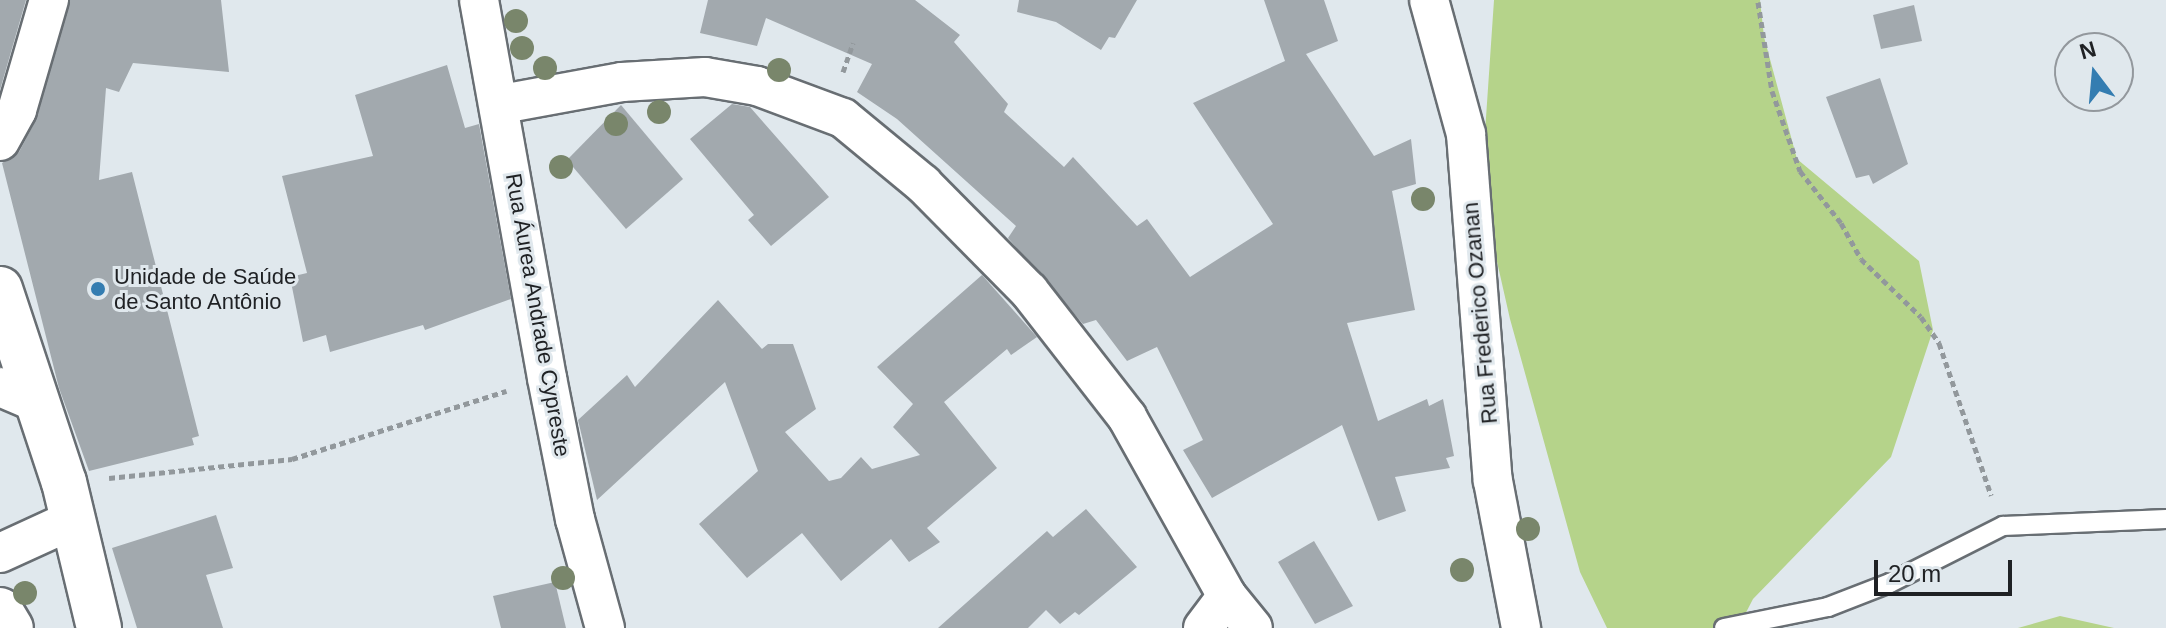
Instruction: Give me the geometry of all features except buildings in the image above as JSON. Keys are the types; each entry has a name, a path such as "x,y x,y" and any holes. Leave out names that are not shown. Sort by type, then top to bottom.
{"main road":[{"path":"0,289 17,395 68,501 99,628"},
{"path":"0,610 11,628"}],"street":[{"path":"0,141 17,110 49,0"},
{"name":"Rua Áurea Andrade Cypreste","path":"479,0 502,104 547,378 575,519 605,628"},
{"name":"Rua Frederico Ozanan","path":"1429,0 1466,134 1493,481 1521,628"},
{"path":"502,104 622,82 705,77 757,86 843,118 923,184 1029,291 1127,417 1227,596 1253,628"},
{"path":"0,553 68,501"},
{"path":"1203,628 1227,596"}],"lane":[{"path":"1724,628 1828,607 1890,583 2003,526 2166,519"}],"path":[{"path":"1758,2 1772,91 1800,171 1841,223 1861,259 1921,317 1939,343 2003,526"},
{"path":"68,501 182,472 292,459 547,378"}],"green space":[{"path":"1494,0 1760,0 1764,37 1797,159 1919,261 1933,330 1891,457 1753,599 1738,628 1607,628 1580,572 1510,319 1481,191"},
{"path":"2060,616 2114,628 2018,628"}],"place":[{"name":"Unidade de Saúde de Santo Antônio","path":"98,289"}]}
